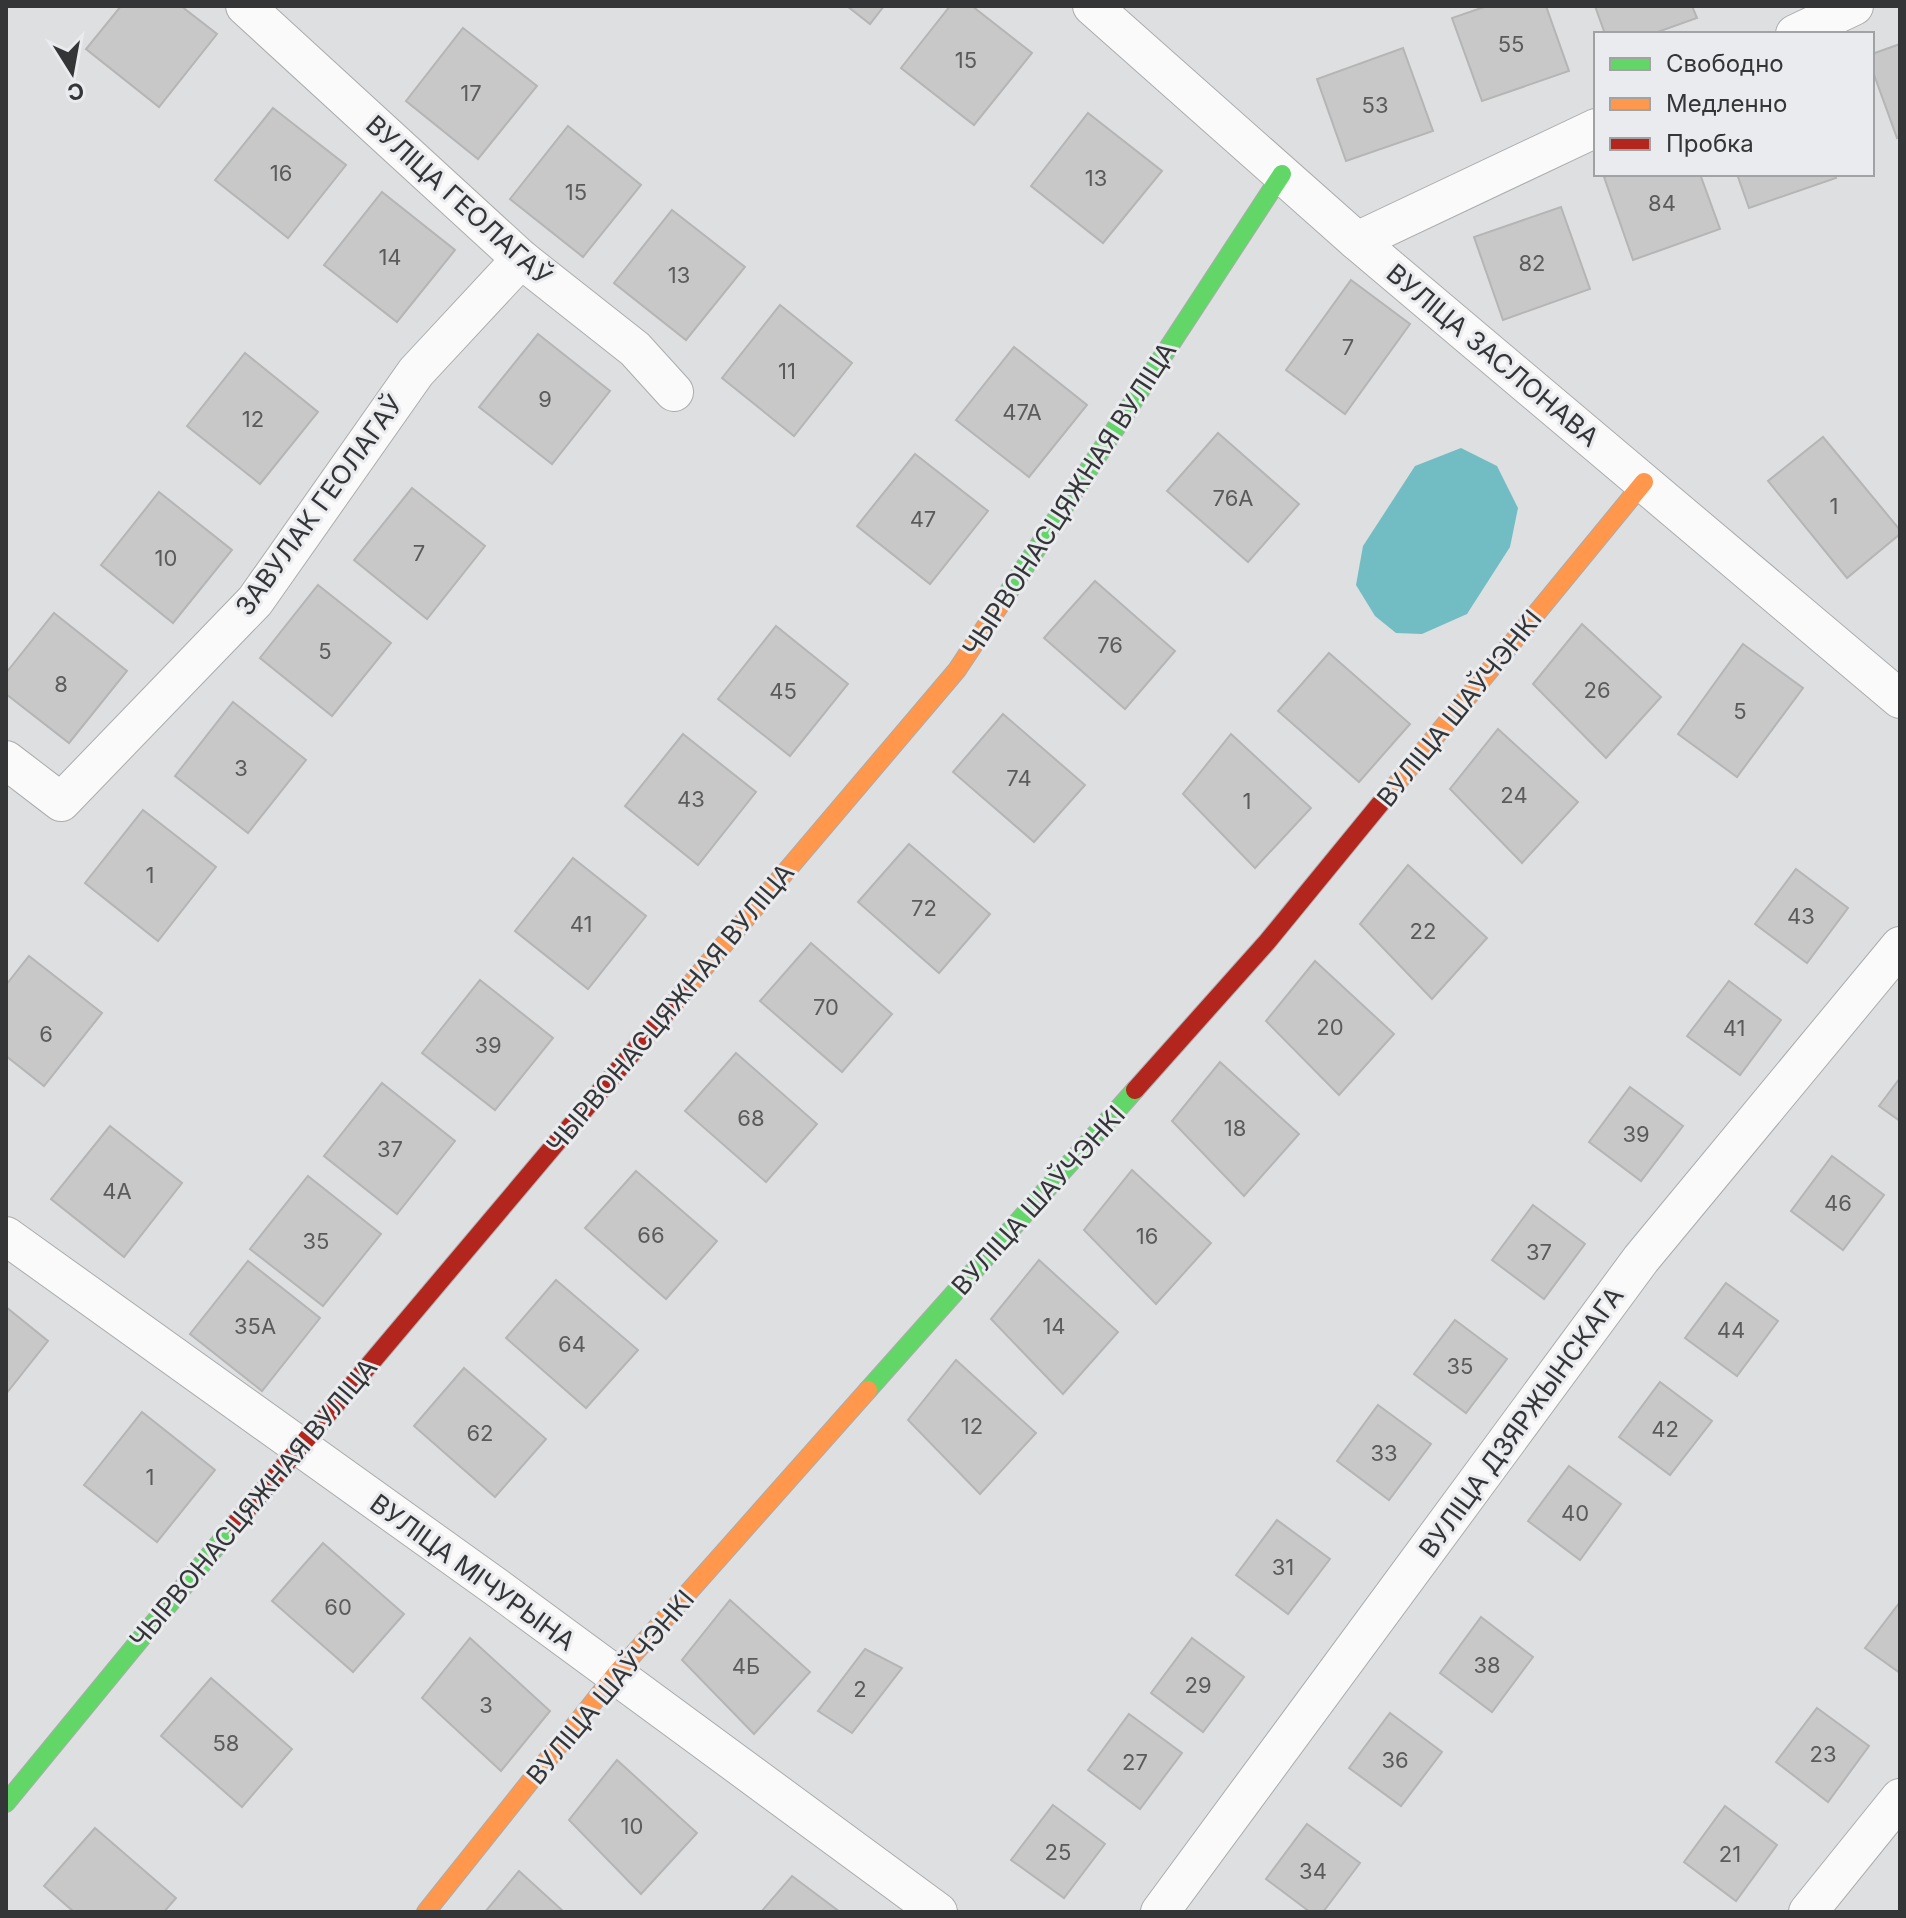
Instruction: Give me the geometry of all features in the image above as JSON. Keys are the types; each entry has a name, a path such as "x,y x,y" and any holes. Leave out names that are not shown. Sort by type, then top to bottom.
{"street":[{"name":"ВУЛІЦА ГЕОЛАГАЎ","path":"245,6 521,259 635,349 674,392"},
{"name":"ВУЛІЦА ЗАСЛОНАВА","path":"1092,6 1357,241 1900,699"},
{"path":"1799,32 1854,6"},
{"path":"1357,241 1594,129"},
{"name":"ЧЫРВОНАСЦЯЖНАЯ ВУЛІЦА","path":"6,1803 299,1446 957,670 1282,174"},
{"name":"ЗАВУЛАК ГЕОЛАГАЎ","path":"6,760 61,802 255,601 416,372 521,259"},
{"name":"ВУЛІЦА ШАЎЧЭНКІ","path":"426,1912 615,1675 1267,942 1644,482"},
{"name":"ВУЛІЦА ДЗЯРЖЫНСКАГА","path":"1160,1912 1641,1259 1900,946"},
{"name":"ВУЛІЦА МІЧУРЫНА","path":"6,1236 938,1912"},
{"path":"1808,1912 1900,1798"}],"water":[{"path":"1461,448 1497,466 1518,508 1510,547 1467,614 1422,634 1396,633 1375,616 1356,585 1363,546 1415,466"}],"building":[{"path":"121,6 181,6 217,34 159,107 86,49"},
{"path":"847,6 884,6 870,24"},
{"path":"950,6 972,6 1032,53 974,125 901,68"},
{"path":"1487,6 1546,6 1569,71 1482,101 1452,18"},
{"path":"1595,6 1692,6 1697,18 1658,32 1604,32"},
{"path":"463,28 537,86 478,159 406,101"},
{"path":"1900,44 1900,137 1897,138 1874,75 1874,53"},
{"path":"1403,48 1433,131 1346,161 1317,79"},
{"path":"273,108 346,165 288,238 215,180"},
{"path":"1088,113 1162,171 1103,243 1031,186"},
{"path":"568,126 641,185 583,257 510,199"},
{"path":"1701,176 1720,229 1633,260 1604,177"},
{"path":"1738,176 1836,178 1749,208"},
{"path":"382,192 455,250 397,322 324,265"},
{"path":"1561,207 1590,289 1503,320 1474,237"},
{"path":"672,210 745,267 686,340 614,283"},
{"path":"1351,280 1410,324 1345,414 1286,370"},
{"path":"780,305 852,363 794,436 722,378"},
{"path":"538,334 610,391 552,464 479,407"},
{"path":"1014,347 1087,405 1029,477 956,420"},
{"path":"245,353 318,412 260,484 187,426"},
{"path":"1218,433 1299,504 1248,562 1167,491"},
{"path":"1823,437 1900,530 1900,534 1847,578 1768,481"},
{"path":"915,454 988,511 930,584 857,526"},
{"path":"412,488 485,546 427,619 354,560"},
{"path":"159,492 232,550 173,623 101,565"},
{"path":"1095,581 1175,651 1125,709 1044,638"},
{"path":"318,585 391,643 332,716 260,658"},
{"path":"54,613 127,671 69,743 6,694 6,673"},
{"path":"1582,624 1661,697 1606,758 1533,684"},
{"path":"776,626 848,684 790,756 718,699"},
{"path":"1743,644 1803,688 1737,777 1678,734"},
{"path":"1329,653 1410,724 1359,782 1278,711"},
{"path":"233,702 306,760 248,833 175,776"},
{"path":"1003,714 1085,785 1034,842 953,772"},
{"path":"1498,729 1578,802 1522,863 1450,789"},
{"path":"683,734 756,792 698,865 625,806"},
{"path":"1231,734 1311,808 1255,868 1183,794"},
{"path":"143,810 216,867 158,941 85,883"},
{"path":"909,844 990,914 939,973 858,902"},
{"path":"573,858 646,916 588,989 515,931"},
{"path":"1408,865 1487,938 1432,999 1360,924"},
{"path":"1796,869 1848,908 1807,963 1755,924"},
{"path":"811,943 892,1014 842,1072 760,1001"},
{"path":"29,956 102,1013 44,1086 6,1056 6,985"},
{"path":"1315,961 1394,1034 1339,1095 1266,1021"},
{"path":"480,980 553,1038 495,1110 422,1053"},
{"path":"1729,981 1781,1020 1740,1075 1687,1036"},
{"path":"736,1053 817,1124 766,1182 685,1111"},
{"path":"1220,1062 1299,1134 1244,1196 1172,1121"},
{"path":"1900,1078 1900,1121 1879,1106"},
{"path":"382,1083 455,1141 397,1214 324,1156"},
{"path":"1630,1087 1683,1126 1641,1181 1589,1142"},
{"path":"110,1126 182,1183 124,1257 51,1199"},
{"path":"1832,1156 1884,1195 1843,1250 1791,1211"},
{"path":"1132,1170 1211,1243 1156,1304 1084,1230"},
{"path":"636,1171 717,1241 666,1299 585,1228"},
{"path":"308,1176 381,1234 323,1306 250,1249"},
{"path":"1533,1205 1585,1244 1544,1299 1492,1260"},
{"path":"1039,1260 1118,1332 1063,1394 991,1319"},
{"path":"248,1261 320,1318 262,1391 190,1334"},
{"path":"556,1280 638,1350 586,1408 506,1338"},
{"path":"1726,1283 1778,1321 1737,1376 1685,1338"},
{"path":"6,1307 48,1341 6,1394"},
{"path":"1455,1320 1507,1359 1466,1413 1414,1374"},
{"path":"956,1360 1036,1433 980,1494 908,1420"},
{"path":"464,1368 546,1439 495,1497 414,1426"},
{"path":"1660,1382 1712,1421 1670,1475 1619,1437"},
{"path":"1378,1405 1431,1444 1389,1500 1337,1461"},
{"path":"142,1412 215,1470 157,1542 84,1485"},
{"path":"1569,1466 1621,1504 1580,1560 1528,1521"},
{"path":"1277,1520 1330,1559 1288,1614 1236,1575"},
{"path":"323,1543 404,1614 353,1672 272,1601"},
{"path":"730,1600 810,1672 754,1734 682,1660"},
{"path":"1900,1602 1900,1673 1865,1648"},
{"path":"1481,1617 1533,1657 1492,1712 1440,1673"},
{"path":"470,1638 550,1711 501,1771 422,1698"},
{"path":"1192,1638 1244,1677 1203,1732 1151,1693"},
{"path":"865,1649 902,1668 852,1733 818,1711"},
{"path":"211,1678 292,1749 242,1807 161,1736"},
{"path":"1817,1708 1869,1746 1828,1802 1776,1762"},
{"path":"1390,1713 1442,1752 1401,1806 1349,1768"},
{"path":"1129,1714 1182,1753 1140,1809 1088,1770"},
{"path":"617,1760 697,1833 641,1894 569,1820"},
{"path":"1053,1805 1105,1844 1064,1898 1011,1860"},
{"path":"1725,1806 1777,1845 1736,1901 1684,1862"},
{"path":"1307,1824 1360,1863 1323,1912 1310,1912 1266,1879"},
{"path":"95,1828 176,1898 164,1912 74,1912 44,1886"},
{"path":"519,1871 564,1912 485,1912"},
{"path":"792,1876 840,1912 761,1912"}],"traffic: fast":[{"path":"1000,605 1282,174"},
{"path":"868,1390 1135,1090"},
{"path":"6,1803 235,1524"}],"traffic: slow":[{"path":"1380,804 1644,482"},
{"path":"682,994 957,670 1000,605"},
{"path":"426,1912 615,1675 868,1390"}],"traffic: jam":[{"path":"1135,1090 1267,942 1380,804"},
{"path":"235,1524 682,994"}]}
